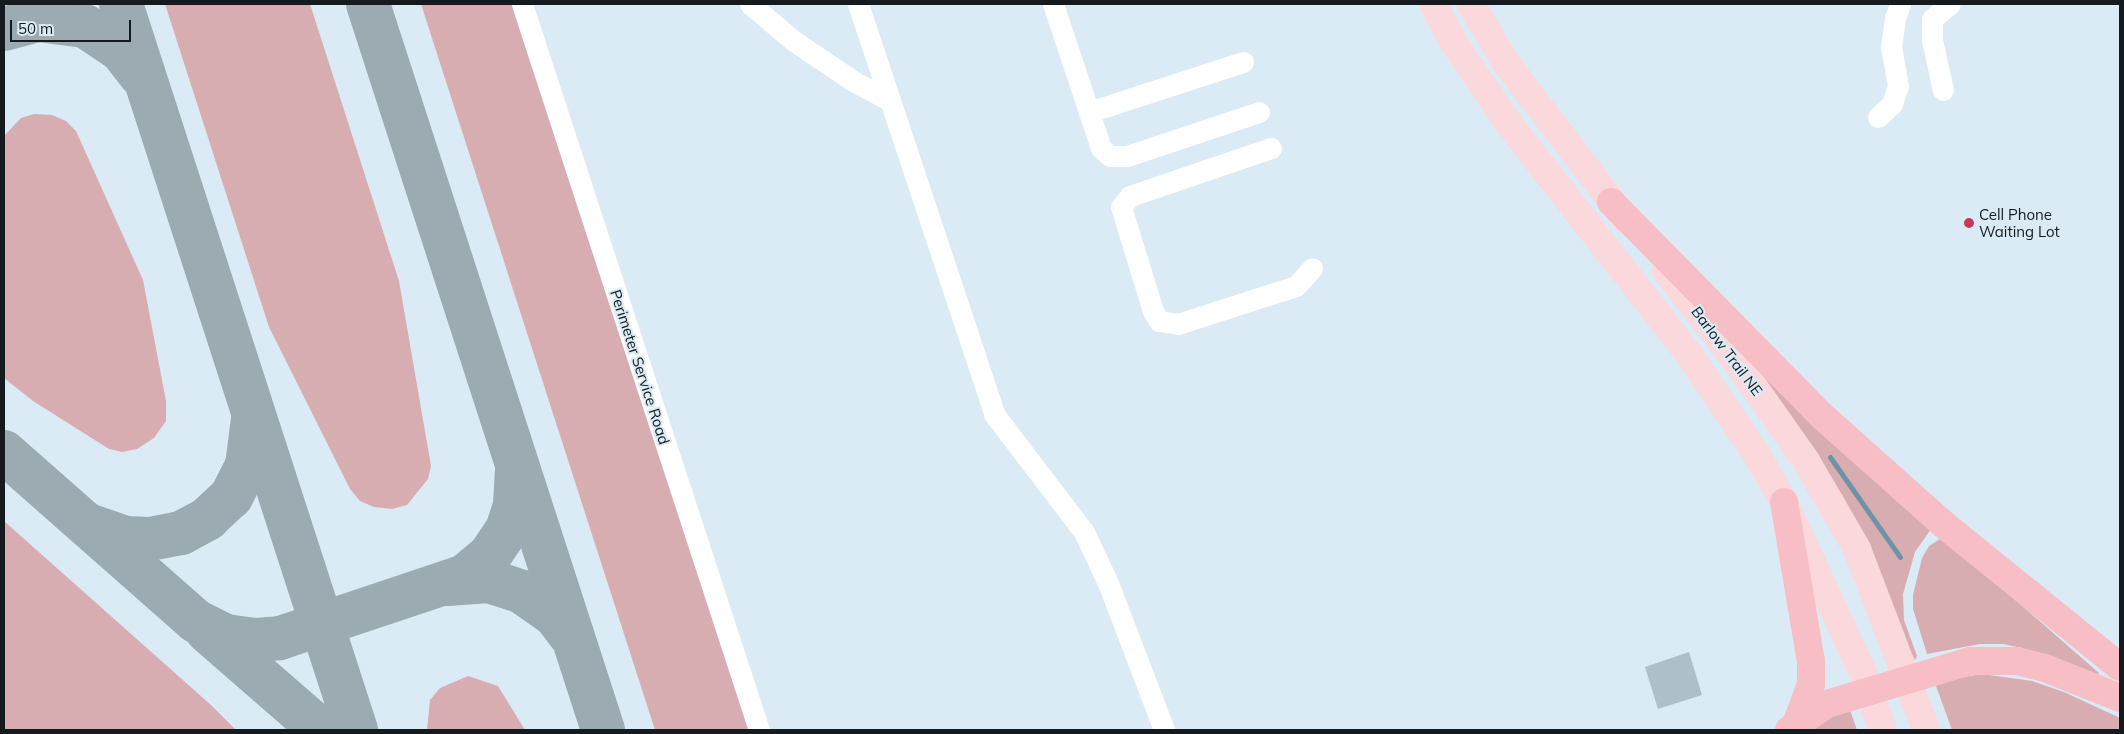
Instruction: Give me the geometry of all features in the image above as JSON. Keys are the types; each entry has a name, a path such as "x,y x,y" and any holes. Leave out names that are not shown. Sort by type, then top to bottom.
{"highway":[{"path":"1611,202 1822,416 1942,522 2120,667"},
{"path":"1784,502 1811,661 1812,684 1793,726"},
{"path":"1793,726 1827,704 1970,661 2017,661 2046,668 2120,698"}],"main road":[{"path":"1434,4 1454,43 1509,124 1690,356 1758,457 1784,502 1870,691 1884,730"},
{"name":"Barlow Trail NE","path":"1471,4 1506,63 1611,202 1733,357 1806,461 1857,550 1926,730"}],"street":[{"name":"Perimeter Service Road","path":"522,4 759,730"},
{"path":"750,4 794,41 853,81 888,100"},
{"path":"858,4 888,100 994,414 1084,532 1108,583 1164,730"},
{"path":"1053,4 1101,148 1110,156 1127,156 1259,112"},
{"path":"1878,117 1892,104 1898,86 1891,47 1894,18 1900,4"},
{"path":"1943,90 1932,40 1932,20 1950,4"},
{"path":"1089,112 1243,62"},
{"path":"1271,148 1130,196 1121,207 1153,311 1159,321 1178,324 1296,286 1312,268"}],"shaded area":[{"path":"165,4 310,4 399,281 431,466 428,479 407,505 392,509 374,507 360,501 350,489 269,327"},
{"path":"421,4 515,4 750,730 655,730"},
{"path":"34,114 52,115 66,121 76,131 143,280 166,401 166,421 154,438 137,449 122,452 109,449 33,401 4,378 4,136 21,118"},
{"path":"1735,340 1931,529 1915,552 1903,594 1904,620 1917,656 1915,660"},
{"path":"4,521 211,705 236,730 4,730"},
{"path":"1943,537 2099,673 2093,679 2022,648 2003,644 1980,644 1927,654 1913,609 1913,595 1922,558 1929,546"},
{"path":"1982,674 2032,681 2064,692 2120,718 2120,730 1952,730 1936,686 1939,681"},
{"path":"468,676 498,686 525,730 427,730 430,700 440,688"},
{"path":"1850,710 1857,730 1804,730 1823,718"}],"building":[{"path":"1689,652 1702,695 1658,709 1645,667"}],"waterway":[{"path":"1830,457 1900,557"}],"taxiway":[{"path":"121,4 356,730"},
{"path":"368,4 603,730"},
{"path":"4,29 38,20 85,26 121,50 140,74"},
{"path":"91,526 125,538 150,539 181,533 207,519 231,497 247,466 253,419"},
{"path":"4,452 196,621 226,636 254,640 280,638 465,576 490,555 507,530 515,506 517,473"},
{"path":"448,584 489,581 522,592 555,615 570,635"},
{"path":"207,631 321,730"}],"place":[{"name":"Cell Phone Waiting Lot","path":"1969,223"}]}
